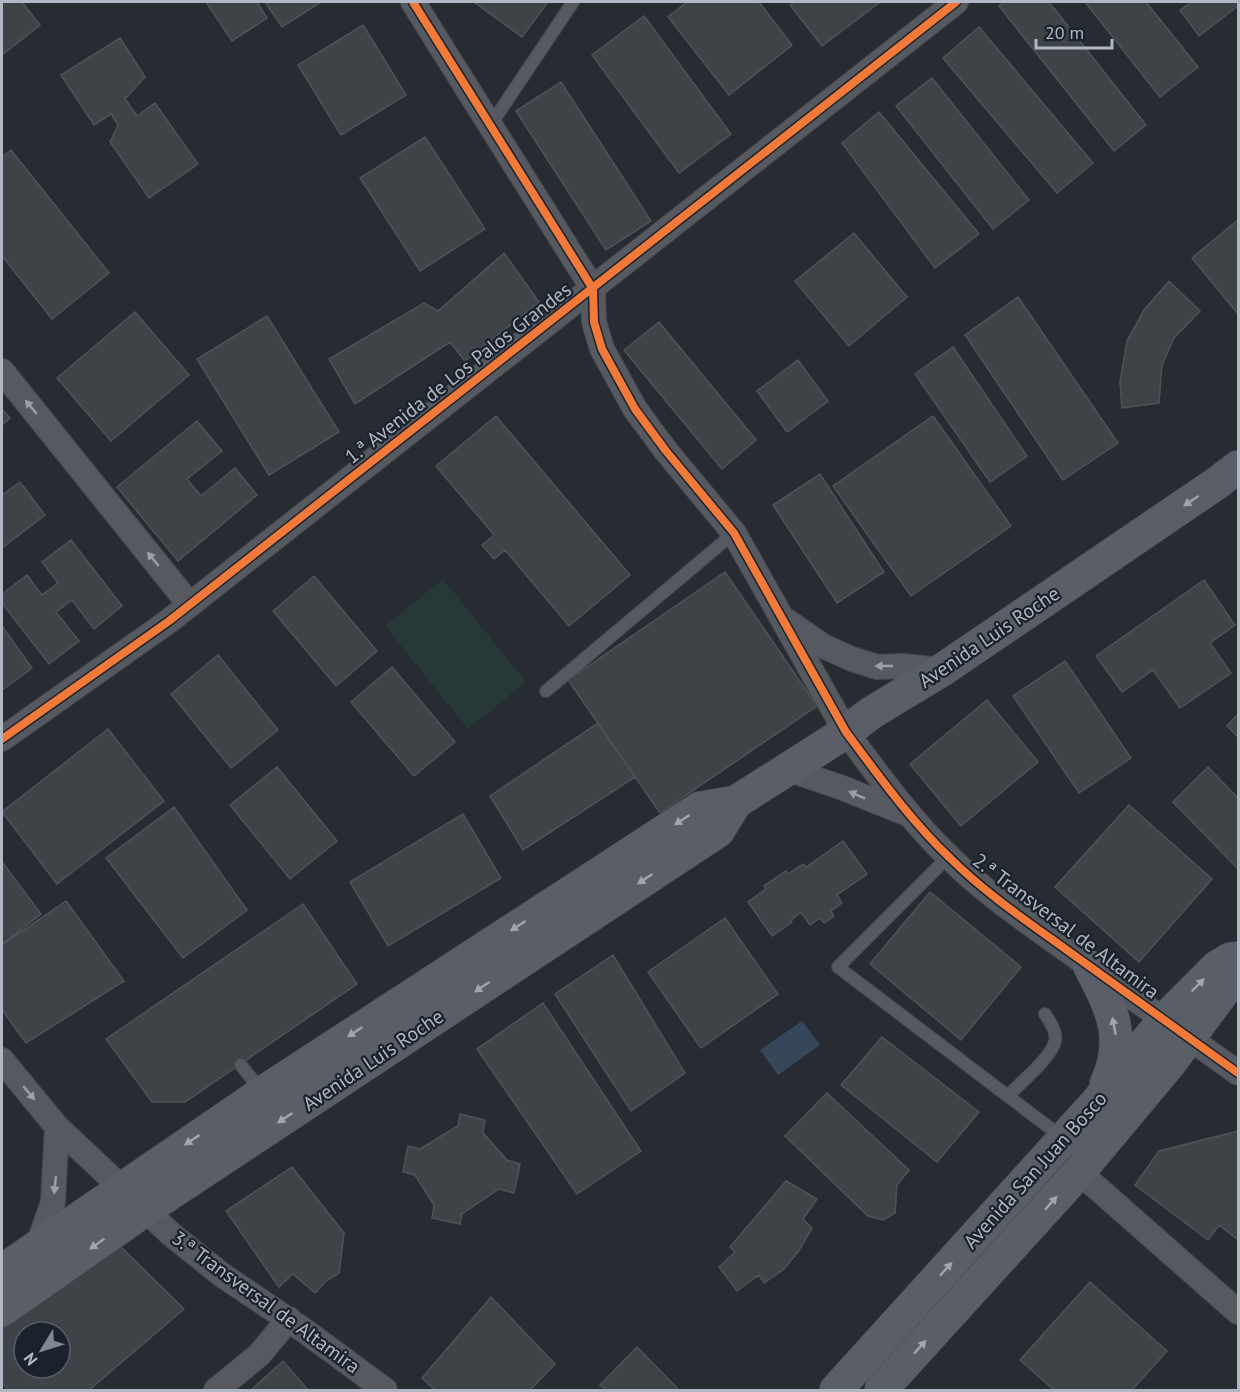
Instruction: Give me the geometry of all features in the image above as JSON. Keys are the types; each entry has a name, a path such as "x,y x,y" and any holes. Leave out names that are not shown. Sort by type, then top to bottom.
{"main road":[{"name":"Avenida Luis Roche","path":"2,1272 262,1092 700,808 736,802 846,732 871,713 942,670 1239,467"},
{"name":"Avenida Luis Roche","path":"2,1310 145,1210 718,831 736,802"},
{"name":"Avenida San Juan Bosco","path":"836,1390 1097,1102 1164,1020 1217,967 1230,959 1239,958"},
{"path":"1090,967 1107,998 1116,1033 1117,1053 1112,1072 1097,1102"},
{"name":"Avenida San Juan Bosco","path":"881,1390 1079,1172 1189,1039 1239,972"}],"street":[{"path":"413,2 593,289"},
{"name":"1.ª Avenida de Los Palos Grandes","path":"2,739 190,605 956,2"},
{"name":"2.ª Transversal de Altamira","path":"593,289 594,322 602,350 635,410 734,533 846,732 912,816 948,857 1006,906 1239,1073"},
{"path":"2,371 190,605"},
{"path":"782,618 823,646 852,659 878,667 903,666 942,670"},
{"path":"787,769 912,816"},
{"name":"3.ª Transversal de Altamira","path":"2,1060 57,1127 172,1235 222,1275 289,1319 385,1390"},
{"path":"37,1248 53,1202 57,1127"},
{"path":"1079,1172 1239,1311"},
{"path":"216,1390 259,1355 289,1319"}],"lane":[{"path":"496,117 573,2"},
{"path":"546,691 734,533"},
{"path":"948,857 838,967 1064,1138"},
{"path":"1008,1096 1052,1051 1056,1039 1054,1029 1045,1014"},
{"path":"240,1065 262,1092"}],"shaded area":[{"path":"443,579 526,682 468,729 385,626"}],"water":[{"path":"802,1021 820,1045 778,1075 760,1050"}],"building":[{"path":"2,2 22,2 40,25 2,55"},
{"path":"206,2 257,2 267,18 232,41"},
{"path":"265,2 321,2 282,27"},
{"path":"474,2 548,2 522,37"},
{"path":"687,2 759,2 792,45 729,95 668,17"},
{"path":"795,2 880,2 822,46 790,5"},
{"path":"1005,2 1049,2 1146,125 1114,151 999,6"},
{"path":"1085,2 1146,2 1198,67 1160,97"},
{"path":"1192,2 1238,2 1238,6 1199,36 1180,10"},
{"path":"644,16 731,134 679,173 592,55"},
{"path":"363,25 406,95 341,135 298,65"},
{"path":"979,27 1093,163 1057,193 943,58"},
{"path":"120,38 145,77 125,99 137,116 155,103 198,164 149,198 110,142 118,125 111,114 94,125 61,75"},
{"path":"932,78 1029,200 993,229 896,106"},
{"path":"561,82 651,221 606,250 516,111"},
{"path":"879,112 979,234 935,268 842,143"},
{"path":"425,137 485,229 420,271 360,178"},
{"path":"11,150 109,273 52,319 2,256 2,157"},
{"path":"1238,220 1238,314 1192,258"},
{"path":"854,233 907,297 849,346 795,281"},
{"path":"504,253 539,302 465,361 450,342 355,404 329,359 424,303 438,311"},
{"path":"1169,281 1200,311 1174,338 1162,365 1159,403 1122,408 1120,382 1127,341 1144,310"},
{"path":"1018,297 1118,443 1063,480 965,335"},
{"path":"135,312 189,375 111,441 57,378"},
{"path":"267,316 339,432 269,475 197,359"},
{"path":"659,322 756,440 722,469 624,350"},
{"path":"953,347 1027,456 990,482 915,374"},
{"path":"798,360 828,401 787,432 757,391"},
{"path":"2,409 10,418 2,425"},
{"path":"496,416 630,575 569,626 505,550 494,559 482,545 494,535 436,466"},
{"path":"933,416 1011,526 911,596 833,486"},
{"path":"197,421 222,451 187,479 201,496 235,468 257,495 178,561 117,487"},
{"path":"820,474 884,572 837,603 773,505"},
{"path":"20,482 45,515 2,548 2,495"},
{"path":"71,540 122,606 94,629 72,600 56,612 79,641 49,664 2,603 2,594 27,575 42,595 58,583 42,562"},
{"path":"725,572 817,706 660,813 568,680"},
{"path":"314,576 377,651 336,686 273,611"},
{"path":"1204,580 1235,625 1210,643 1231,673 1180,708 1153,670 1122,692 1096,656"},
{"path":"2,626 32,668 2,690"},
{"path":"218,655 278,730 231,768 171,694"},
{"path":"1065,661 1131,758 1079,793 1013,696"},
{"path":"392,667 455,742 414,776 351,702"},
{"path":"987,700 1038,762 961,826 910,764"},
{"path":"1238,714 1238,737 1227,726"},
{"path":"598,723 635,777 523,850 490,796"},
{"path":"108,729 164,801 57,884 2,812"},
{"path":"277,767 337,841 290,879 230,805"},
{"path":"1208,767 1238,798 1238,869 1173,802"},
{"path":"1129,805 1212,879 1139,962 1055,887"},
{"path":"174,807 247,910 183,958 106,858"},
{"path":"463,814 501,878 388,946 350,882"},
{"path":"843,841 867,874 837,895 842,903 831,911 834,916 824,923 820,918 810,925 801,912 791,920 792,922 772,936 748,902 766,889 764,886 786,871 788,874 803,864 806,867"},
{"path":"2,862 41,914 2,944"},
{"path":"930,892 1021,967 961,1040 870,964"},
{"path":"66,901 124,981 26,1043 2,1010 2,945"},
{"path":"303,904 357,984 185,1102 152,1102 106,1039"},
{"path":"725,918 778,994 701,1048 648,972"},
{"path":"613,955 685,1073 631,1111 555,994"},
{"path":"543,1003 641,1151 577,1194 477,1049"},
{"path":"882,1037 979,1112 937,1162 841,1085"},
{"path":"827,1093 909,1170 897,1185 895,1213 883,1220 868,1216 785,1136"},
{"path":"460,1114 485,1120 483,1133 507,1160 520,1164 514,1193 499,1189 462,1214 460,1224 432,1218 434,1205 415,1175 403,1172 408,1146 420,1149 458,1126"},
{"path":"1238,1131 1238,1240 1219,1225 1208,1240 1135,1185 1159,1151"},
{"path":"292,1167 344,1233 339,1273 326,1281 315,1293 293,1274 279,1287 226,1211"},
{"path":"786,1181 817,1199 803,1219 812,1228 798,1252 783,1270 764,1283 759,1275 737,1291 719,1267 735,1252 730,1247"},
{"path":"121,1247 184,1309 89,1390 8,1390 2,1382 2,1329 12,1322 12,1380 72,1380 72,1320 15,1320"},
{"path":"1090,1282 1167,1351 1132,1390 1054,1390 1020,1360"},
{"path":"491,1297 555,1364 530,1390 435,1390 422,1378"},
{"path":"637,1347 679,1390 606,1390 600,1385"},
{"path":"283,1361 308,1390 251,1390"}],"cycle path":[{"path":"413,2 593,289 594,322 602,349 635,409 666,451 734,533 846,732 883,781 936,844 991,894 1238,1073"},
{"path":"2,739 169,621 956,2"}]}
